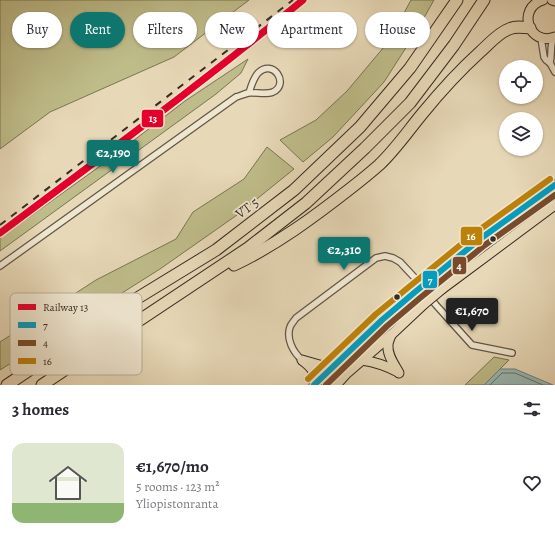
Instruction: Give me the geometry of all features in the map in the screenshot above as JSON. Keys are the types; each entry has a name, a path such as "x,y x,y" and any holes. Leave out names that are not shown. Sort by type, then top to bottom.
{"highway":[{"name":"VT 5","path":"142,296 216,250 294,190 360,127 410,68 457,0"},
{"path":"142,319 248,248 306,203 365,148 410,102 454,45 484,0"},
{"path":"199,281 247,258 273,243 310,220 335,201 380,164 434,99 501,33 510,28 519,26 530,28"},
{"name":"VT 5","path":"7,385 22,375"},
{"path":"42,385 57,375"}],"main road":[{"path":"543,0 539,1 530,10 528,22 530,28 536,36 546,39 554,38"},
{"path":"314,384 382,320 432,278 480,240 555,186"},
{"path":"336,385 442,289 555,205"},
{"path":"362,360 385,366 399,373 389,351 388,345 390,335"},
{"path":"302,360 323,366 333,366"},
{"path":"302,360 311,367 315,374 314,384"}],"street":[{"path":"541,38 544,56 555,72"},
{"path":"550,63 552,57 551,45 554,38"},
{"path":"0,266 236,97 249,93 265,93 274,91 280,84 278,74 273,69 265,68 254,80 249,93"},
{"path":"302,360 292,349 289,336 290,327 296,318 376,258 385,256 400,262 472,345 512,354"}],"shaded area":[{"path":"0,0 249,0 233,12 205,12 205,33 197,40 197,12 133,12 133,48 186,48 174,57 50,112 0,149"},
{"path":"411,0 434,0 427,12 405,12"},
{"path":"383,48 406,48 384,82 333,137 303,162 280,140 316,120 347,91"},
{"path":"248,59 241,73 216,94 0,251 0,238 103,164 185,101"},
{"path":"267,147 294,169 237,215 160,269 122,293 76,293 96,280 176,239 193,212 244,179"},
{"path":"10,336 10,364 0,370 0,342"},
{"path":"494,357 509,360 484,385 465,385"}],"water":[{"path":"500,369 515,369 553,385 484,385"}],"railway":[{"path":"0,225 293,0"}],"rail line":[{"name":"13","path":"0,233 191,89 303,0"}],"transit line":[{"name":"16","path":"308,379 376,314 475,233 550,179"},
{"name":"7","path":"314,385 382,320 415,292 480,239 555,185"},
{"name":"4","path":"326,385 387,326 420,298 485,245 555,195"}]}
